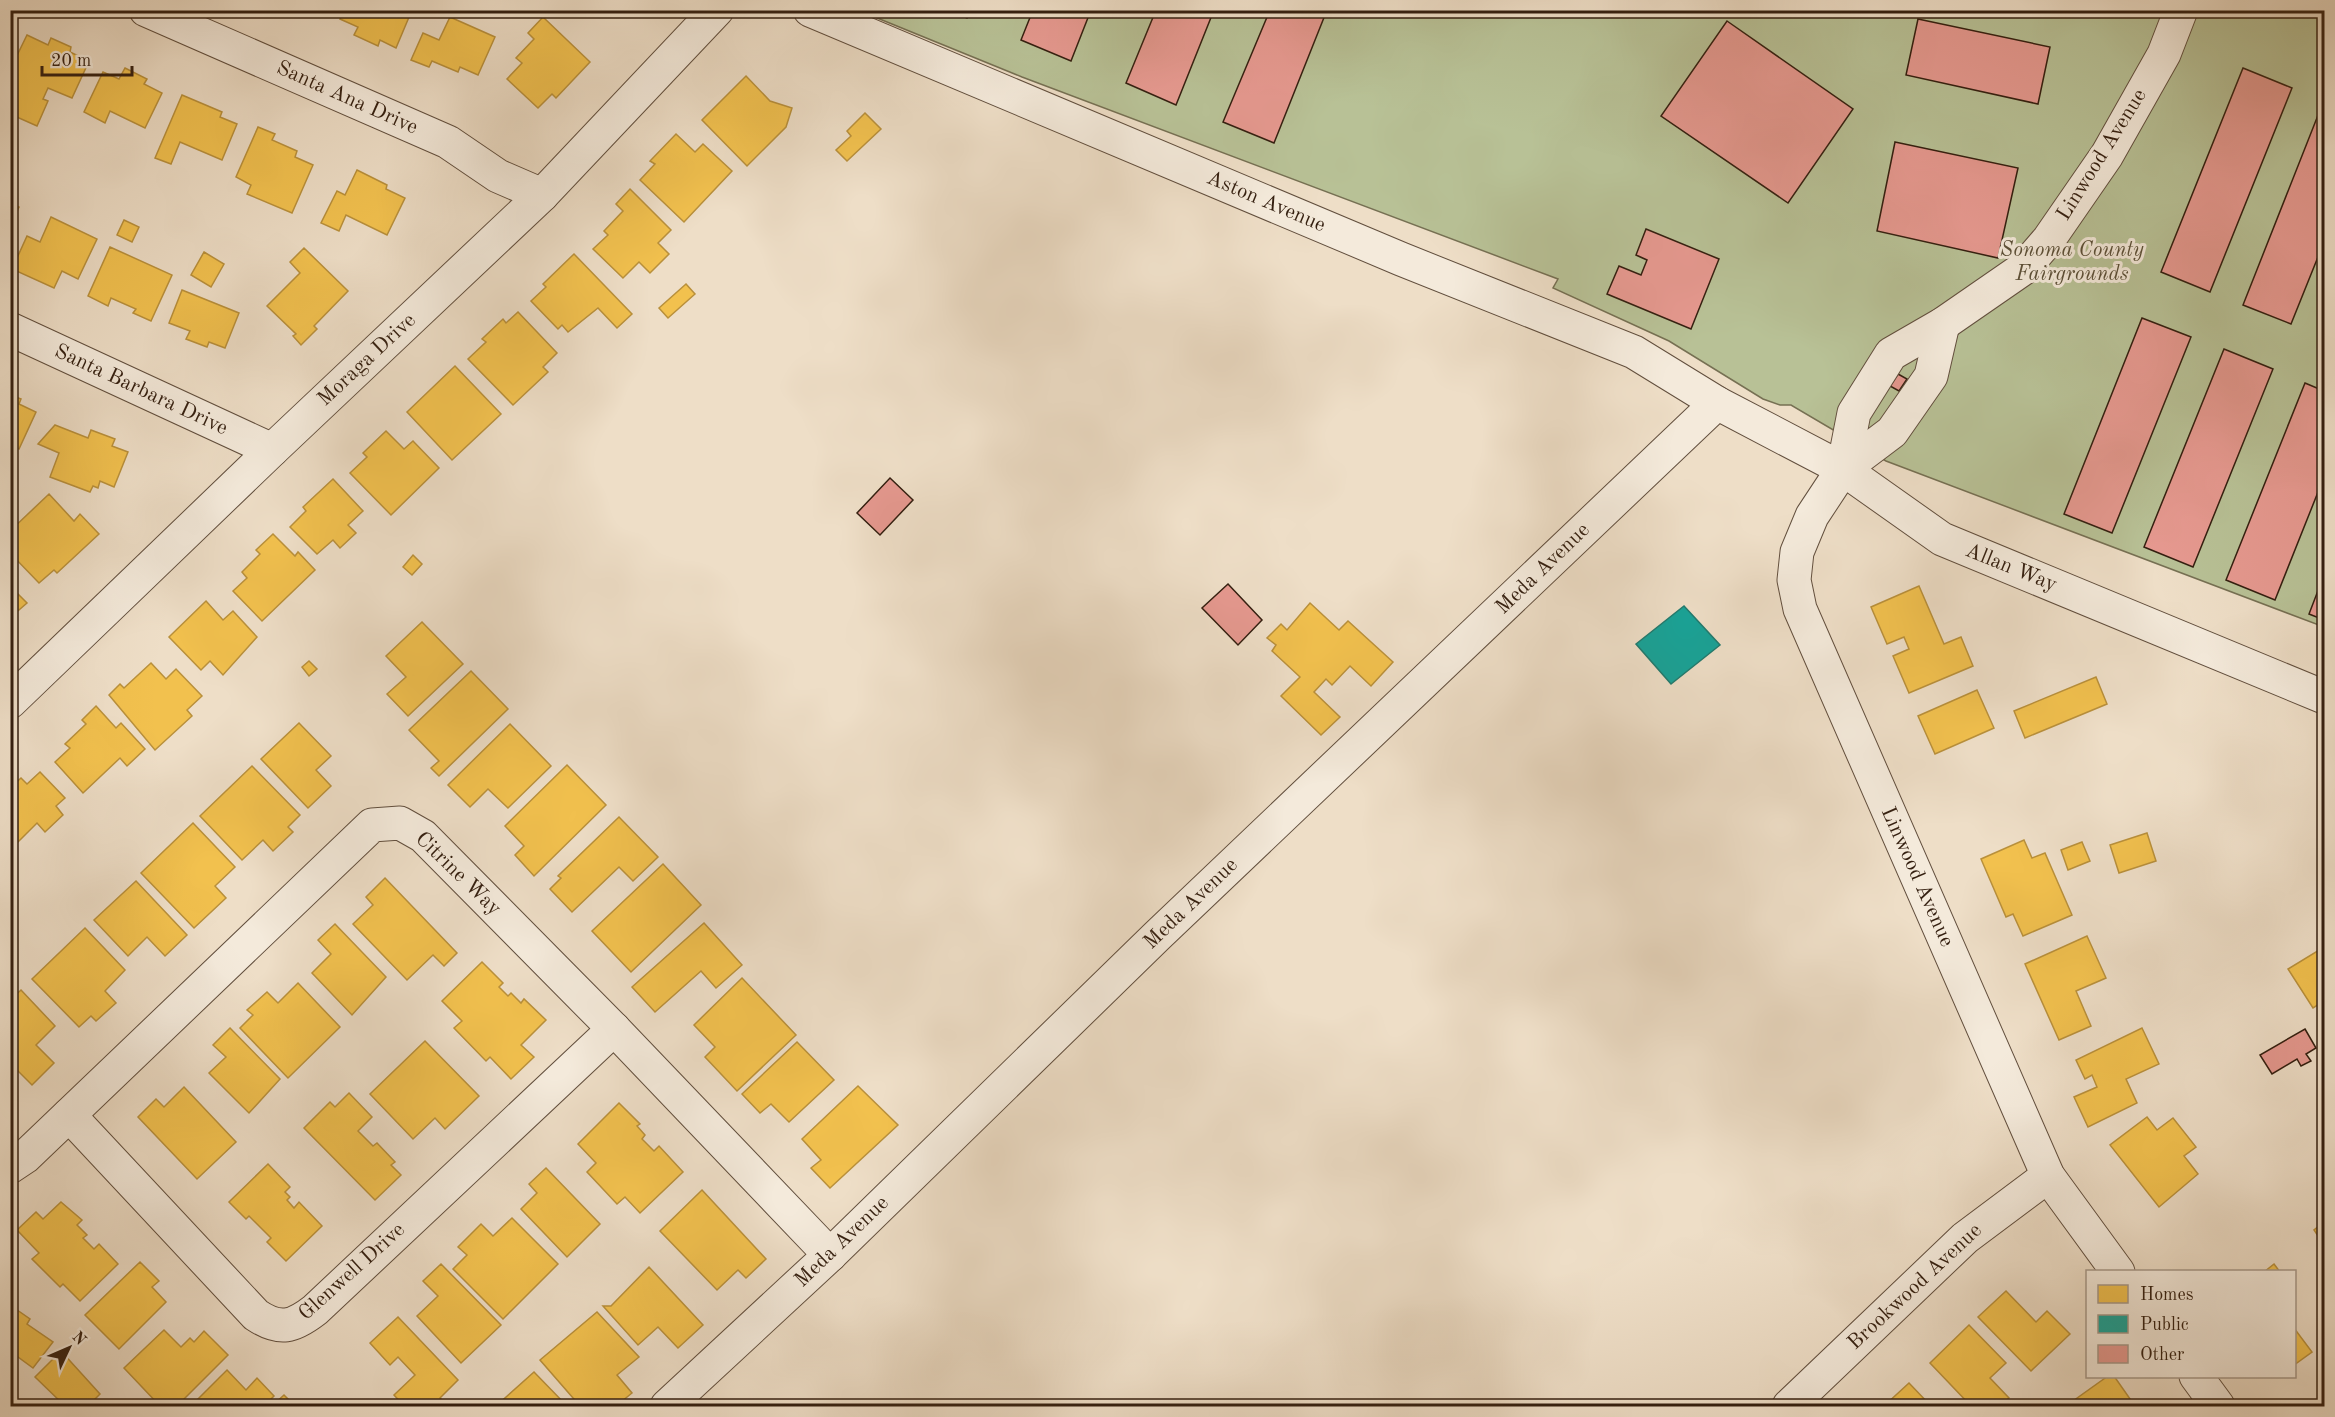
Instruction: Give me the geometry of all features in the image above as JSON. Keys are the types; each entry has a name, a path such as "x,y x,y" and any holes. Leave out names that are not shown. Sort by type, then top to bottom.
{"street":[{"name":"Santa Ana Drive","path":"146,10 448,142 498,176 542,195"},
{"name":"Moraga Drive","path":"10,702 542,195 717,10"},
{"name":"Aston Avenue","path":"810,10 1401,259 1634,352 1717,403"},
{"name":"Linwood Avenue","path":"1843,470 1854,413 1891,354 1943,324 2024,268 2049,239 2108,154 2164,54 2181,10"},
{"name":"Linwood Avenue","path":"1943,324 1931,376 1892,432 1843,470 1812,516 1797,552 1794,580 1800,609 2048,1176 2117,1270"},
{"name":"Santa Barbara Drive","path":"10,329 272,450"},
{"name":"Allan Way","path":"1717,403 1843,470 1942,539 2325,696"},
{"name":"Meda Avenue","path":"667,1407 830,1255 1157,936 1717,403"},
{"name":"Citrine Way","path":"10,1167 69,1115 372,825 400,823 423,836 614,1029 830,1255"},
{"name":"Glenwell Drive","path":"69,1115 256,1316 272,1326 298,1323 315,1310 614,1029"},
{"name":"Brookwood Avenue","path":"1789,1407 1965,1238 2048,1176"},
{"path":"2197,1378 2218,1407"}],"green space":[{"name":"Sonoma County Fairgrounds","path":"860,11 2324,11 2324,627 1886,461 1791,405 1780,405 1763,399 1669,341 1553,288 1558,279 1022,77"}],"building: Homes":[{"path":"344,10 412,10 396,48 380,40 378,46 354,35 358,27 340,19"},
{"path":"450,17 495,37 478,75 460,67 458,72 432,61 429,67 411,60 423,33 439,40"},
{"path":"543,17 590,62 556,98 552,94 538,108 507,79 522,63 516,58 534,39 528,33"},
{"path":"27,35 48,45 51,38 71,47 70,52 89,61 72,98 48,88 43,99 48,101 37,126 10,114 10,70"},
{"path":"125,68 147,79 144,84 162,93 145,128 110,111 105,123 84,112 103,72 119,79"},
{"path":"746,76 770,101 792,108 786,127 747,166 702,120"},
{"path":"182,95 222,112 220,117 237,124 222,160 180,142 171,164 155,158"},
{"path":"865,113 881,129 847,161 836,150 851,136 847,131"},
{"path":"258,127 275,134 272,140 297,151 295,157 313,165 292,213 247,194 251,185 236,177"},
{"path":"676,134 695,152 703,144 732,171 684,222 640,180 655,164 650,161"},
{"path":"357,170 387,185 386,189 405,198 387,235 346,215 339,231 321,223 337,191 345,195"},
{"path":"630,189 671,230 658,243 669,254 650,273 639,262 623,278 593,249 608,235 604,231 623,211 616,204"},
{"path":"10,203 19,207 10,226"},
{"path":"51,217 97,239 78,279 62,271 54,288 12,269 27,236 40,242"},
{"path":"124,220 139,227 132,242 117,235"},
{"path":"110,247 172,275 151,321 133,313 136,309 111,298 108,306 88,296"},
{"path":"304,248 348,291 314,326 317,329 301,345 293,336 296,334 267,306 300,273 290,262"},
{"path":"204,252 224,264 211,287 191,275"},
{"path":"574,254 632,314 617,328 598,308 568,332 562,325 558,329 531,301 546,287 543,284"},
{"path":"686,284 695,294 668,318 659,308"},
{"path":"182,290 239,313 225,348 209,342 207,347 186,339 190,331 169,323"},
{"path":"518,312 557,353 543,367 548,372 513,405 468,359 486,342 482,339 503,319 506,323"},
{"path":"455,366 501,414 452,460 407,412"},
{"path":"10,395 21,399 19,404 36,412 19,449 10,445"},
{"path":"55,425 88,438 91,430 115,439 112,446 128,452 114,487 100,481 98,488 93,486 90,492 50,477 59,453 38,444"},
{"path":"386,431 404,449 413,441 439,468 391,515 350,473 367,457 363,453"},
{"path":"333,479 363,511 348,525 356,533 340,548 333,540 317,554 290,527 306,511 303,507"},
{"path":"49,494 74,521 80,514 99,534 57,573 54,570 39,583 10,553 10,531"},
{"path":"273,534 295,556 298,552 315,570 262,621 233,591 247,578 242,572 260,554 256,550"},
{"path":"413,555 422,564 412,575 403,567"},
{"path":"10,586 27,603 12,616 10,614"},
{"path":"1919,586 1944,644 1961,637 1973,666 1909,693 1893,656 1909,649 1904,637 1887,644 1871,607"},
{"path":"206,601 223,620 233,611 257,637 223,675 210,661 201,670 169,637"},
{"path":"1310,603 1339,630 1348,621 1393,662 1371,686 1350,666 1332,685 1326,679 1314,692 1340,717 1321,735 1281,696 1300,677 1272,651 1276,645 1267,638 1281,624 1287,630"},
{"path":"422,622 463,664 408,716 387,694 406,677 386,656"},
{"path":"309,661 317,669 309,676 302,667"},
{"path":"151,663 166,679 176,669 202,696 187,710 192,716 155,750 109,695 120,684 124,688"},
{"path":"471,671 508,709 439,776 431,768 439,761 409,730"},
{"path":"2096,677 2107,704 2025,738 2014,711"},
{"path":"1977,690 1994,728 1935,754 1918,716"},
{"path":"96,706 116,728 121,723 145,749 127,766 120,758 83,793 55,762 70,748 65,744 86,724 82,720"},
{"path":"299,723 331,756 316,770 331,786 308,808 261,759"},
{"path":"510,724 551,766 508,808 488,789 470,807 448,785"},
{"path":"567,765 606,805 534,876 515,855 524,846 505,826"},
{"path":"252,766 300,815 288,827 293,832 273,851 263,840 242,860 200,816"},
{"path":"40,772 65,798 56,806 63,815 45,832 37,823 18,842 10,834 10,788 21,778 27,784"},
{"path":"619,817 658,857 633,881 619,867 572,912 550,889 561,878 558,876"},
{"path":"193,823 235,867 215,886 226,898 194,928 141,873"},
{"path":"2147,833 2156,861 2119,873 2110,845"},
{"path":"2024,840 2032,858 2045,853 2072,915 2023,936 2013,914 2006,917 1981,859"},
{"path":"2082,842 2090,861 2068,870 2061,850"},
{"path":"663,864 701,905 631,972 592,931"},
{"path":"385,878 457,953 444,966 433,955 407,980 353,924 373,905 366,897"},
{"path":"136,881 187,935 165,956 147,937 128,956 94,920"},
{"path":"704,923 742,965 716,988 701,971 655,1012 632,987"},
{"path":"335,924 386,977 352,1015 312,973 331,954 318,940"},
{"path":"85,928 125,970 105,991 116,1003 96,1021 91,1016 79,1027 32,979"},
{"path":"2087,936 2106,978 2076,991 2091,1026 2059,1040 2025,964"},
{"path":"2324,947 2324,1001 2313,1008 2288,969"},
{"path":"482,962 503,983 499,987 508,996 511,993 521,1003 524,999 546,1020 521,1045 534,1057 511,1079 490,1057 486,1061 454,1028 462,1021 442,1001"},
{"path":"742,978 796,1035 737,1091 705,1057 715,1047 694,1025"},
{"path":"298,983 340,1027 288,1078 240,1028 253,1015 247,1010 267,992 278,1003"},
{"path":"21,990 55,1026 36,1045 54,1063 32,1085 10,1063 10,1000"},
{"path":"230,1028 280,1079 249,1113 209,1073 226,1057 213,1045"},
{"path":"2142,1028 2159,1064 2126,1079 2137,1103 2088,1127 2074,1097 2097,1087 2092,1075 2085,1079 2076,1060"},
{"path":"425,1041 479,1096 445,1129 435,1118 413,1139 370,1094"},
{"path":"797,1042 834,1080 789,1122 771,1104 760,1113 742,1094"},
{"path":"858,1086 898,1125 830,1188 811,1168 821,1160 802,1139"},
{"path":"184,1087 236,1142 197,1179 138,1117 156,1099 164,1107"},
{"path":"349,1093 372,1117 358,1131 373,1146 377,1143 395,1162 391,1165 401,1175 375,1200 304,1128 330,1102 335,1107"},
{"path":"619,1103 640,1124 637,1126 645,1135 642,1139 654,1151 659,1146 683,1172 640,1213 625,1197 617,1204 587,1172 596,1163 578,1144"},
{"path":"2147,1117 2157,1130 2173,1118 2196,1147 2184,1156 2198,1174 2159,1207 2110,1145"},
{"path":"268,1164 290,1187 285,1192 290,1197 287,1200 294,1208 299,1202 322,1226 286,1261 267,1242 271,1238 249,1216 246,1219 229,1202"},
{"path":"546,1168 600,1224 567,1257 521,1209 537,1193 529,1184"},
{"path":"702,1190 766,1259 746,1278 738,1270 717,1290 660,1231"},
{"path":"61,1202 82,1220 77,1225 87,1235 83,1238 94,1249 99,1244 118,1264 80,1301 63,1284 60,1287 32,1259 39,1253 17,1230 36,1212 43,1219"},
{"path":"512,1218 558,1264 503,1319 453,1269 467,1255 458,1247 481,1224 493,1236"},
{"path":"2324,1222 2324,1245 2314,1230"},
{"path":"140,1262 159,1281 152,1287 166,1302 119,1349 85,1315"},
{"path":"441,1264 501,1325 461,1363 417,1316 438,1296 423,1281"},
{"path":"2274,1264 2278,1270 2266,1270"},
{"path":"649,1267 703,1325 678,1348 658,1327 638,1345 603,1306 611,1306"},
{"path":"2006,1291 2036,1322 2047,1311 2070,1334 2031,1371 1978,1317"},
{"path":"10,1305 30,1319 27,1324 53,1342 33,1368 10,1351"},
{"path":"597,1312 639,1357 617,1375 632,1393 616,1406 580,1406 540,1360"},
{"path":"398,1317 458,1380 440,1398 444,1402 439,1406 404,1406 394,1395 415,1375 398,1357 390,1365 370,1343"},
{"path":"1969,1325 2006,1363 1990,1378 2009,1398 2000,1406 1971,1406 1930,1363"},
{"path":"164,1330 181,1347 190,1338 194,1342 204,1331 228,1355 177,1406 160,1406 124,1368"},
{"path":"2296,1331 2312,1352 2296,1364"},
{"path":"61,1351 100,1394 88,1406 65,1406 35,1377"},
{"path":"227,1370 246,1390 257,1378 274,1396 264,1406 191,1406"},
{"path":"534,1372 567,1406 496,1406"},
{"path":"2105,1378 2115,1378 2135,1406 2066,1406"},
{"path":"1909,1383 1931,1406 1884,1406"},
{"path":"284,1395 295,1406 272,1406"},
{"path":"1952,1401 1958,1406 1946,1406"}],"building: Public":[{"path":"1684,606 1720,645 1671,684 1636,644"}],"building: Other":[{"path":"949,10 970,10 967,18"},
{"path":"1033,10 1091,10 1071,61 1021,40"},
{"path":"1156,10 1214,10 1176,105 1126,83"},
{"path":"1270,10 1327,10 1274,143 1223,122"},
{"path":"1918,19 2050,47 2038,104 1906,75"},
{"path":"1727,21 1853,109 1788,203 1661,116"},
{"path":"2243,68 2292,88 2210,292 2161,272"},
{"path":"2324,100 2324,242 2291,324 2243,305"},
{"path":"1895,142 2018,168 1998,258 1877,231"},
{"path":"1646,229 1719,259 1691,329 1607,294 1619,266 1641,275 1647,260 1636,255"},
{"path":"2142,318 2191,337 2112,533 2064,514"},
{"path":"2224,349 2273,369 2193,567 2144,547"},
{"path":"1898,374 1907,379 1899,391 1890,386"},
{"path":"2305,383 2324,391 2324,477 2275,600 2226,580"},
{"path":"890,478 913,500 880,535 857,513"},
{"path":"2324,575 2324,620 2309,614"},
{"path":"1228,584 1262,620 1238,645 1202,608"},
{"path":"2305,1029 2316,1048 2306,1054 2311,1061 2301,1066 2297,1059 2272,1074 2260,1055"}]}
